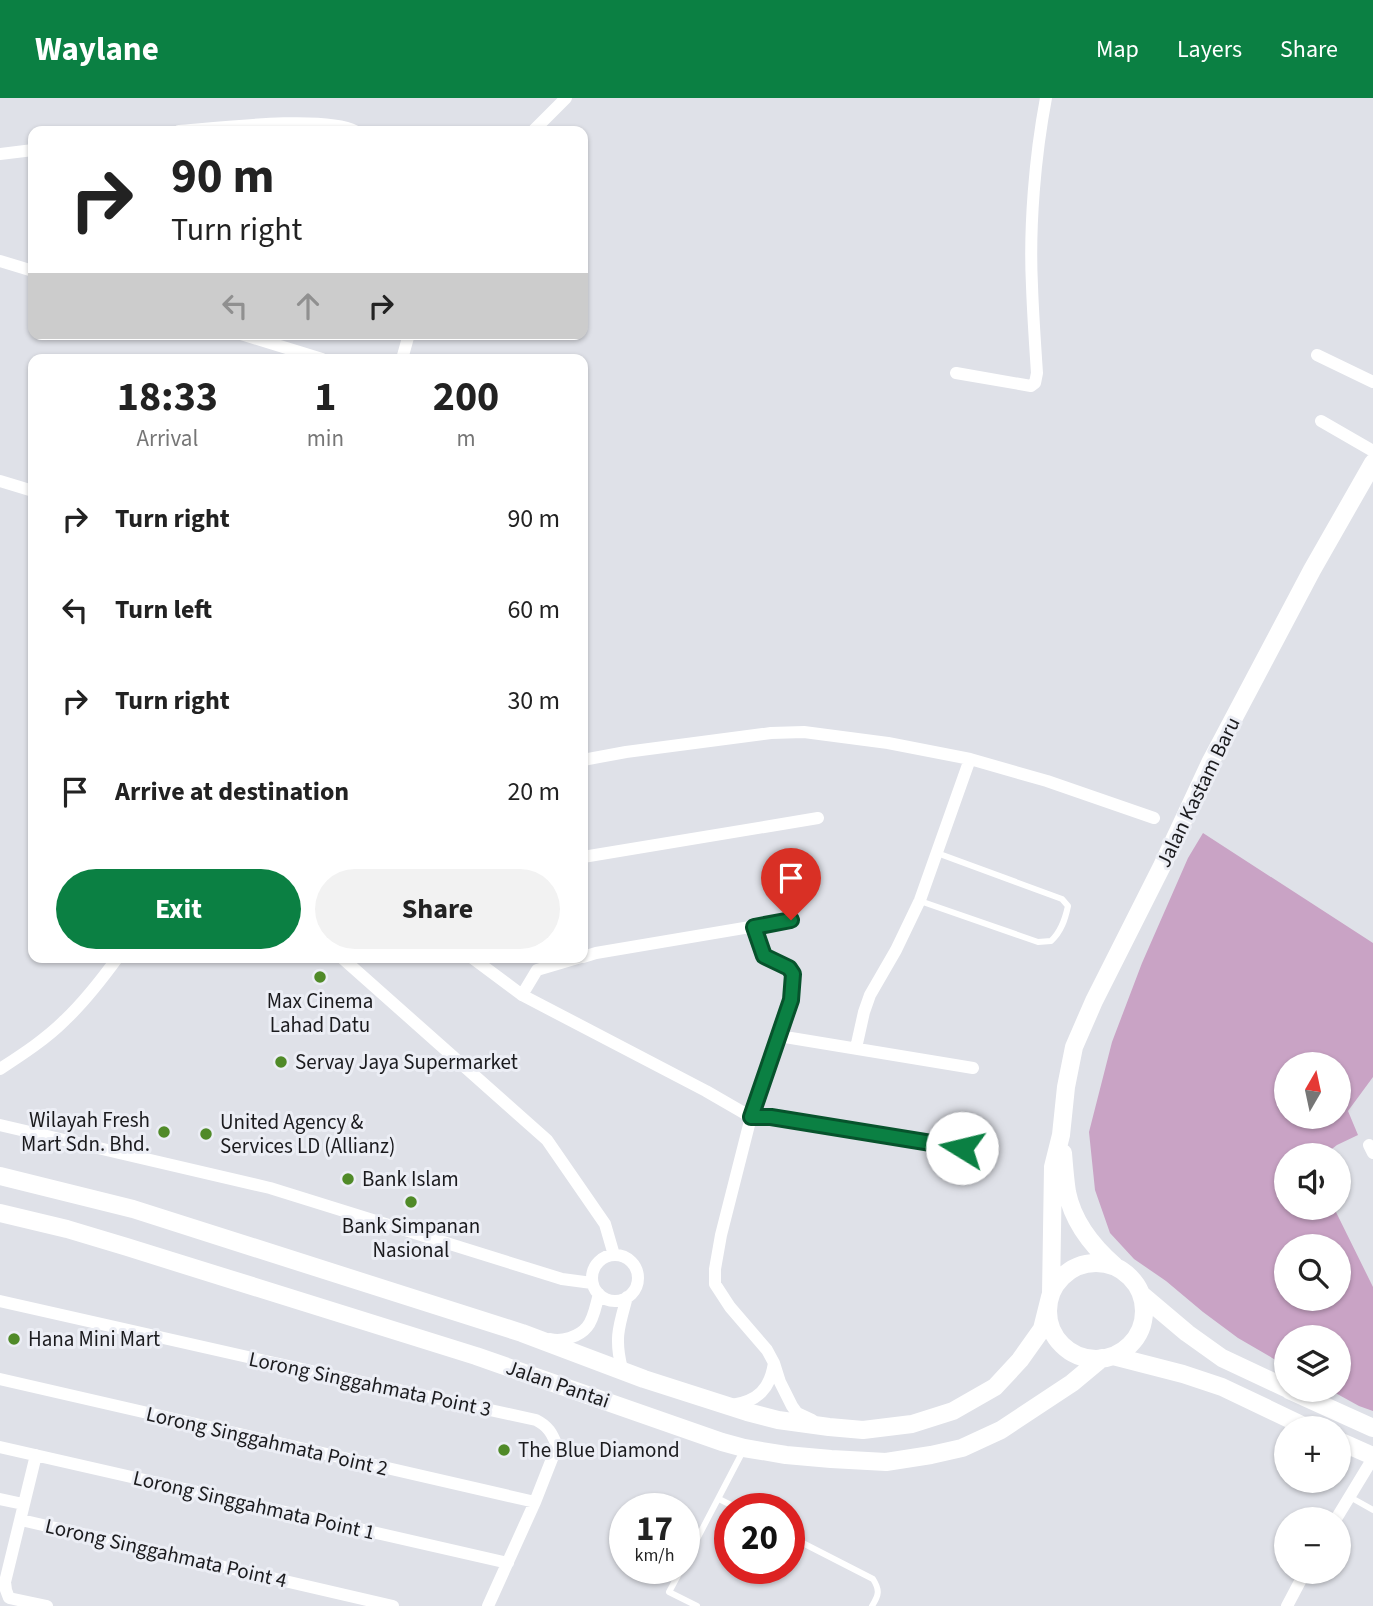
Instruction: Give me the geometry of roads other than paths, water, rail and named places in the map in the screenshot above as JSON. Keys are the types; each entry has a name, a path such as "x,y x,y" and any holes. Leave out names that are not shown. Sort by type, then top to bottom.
{"street":[{"path":"538,126 566,98"},
{"path":"956,373 1020,385 1031,386 1035,383 1037,373 1031,284 1033,209 1046,98"},
{"path":"254,126 334,126"},
{"path":"0,153 28,150"},
{"path":"0,261 28,269"},
{"path":"261,340 306,354"},
{"path":"1317,355 1373,382"},
{"path":"1321,421 1373,451"},
{"name":"Jalan Kastam Baru","path":"1050,1298 1053,1167 1061,1135 1074,1047 1210,763 1312,570 1373,463"},
{"path":"0,481 28,489"},
{"path":"588,759 771,733 793,733 888,743 971,759 1047,781 1154,818"},
{"path":"856,1048 870,995 920,900 971,759"},
{"path":"588,856 818,818"},
{"path":"588,955 791,920"},
{"path":"754,927 764,956 789,968 793,974 791,1000 751,1117 721,1235 715,1284 774,1363 786,1395 797,1413 829,1427"},
{"path":"0,1069 33,1047 64,1021 114,963"},
{"path":"348,963 547,1140 605,1224 614,1255"},
{"path":"479,963 522,995 751,1117"},
{"path":"522,995 537,970 561,963"},
{"path":"779,1036 973,1068"},
{"path":"0,1125 270,1188 596,1288"},
{"name":"Jalan Kastam Baru","path":"1061,1135 1068,1194 1081,1228 1098,1251 1118,1268"},
{"name":"Jalan Pantai","path":"0,1176 133,1209 522,1333 644,1379 763,1417 829,1427 863,1430 912,1424 953,1411 996,1387 1042,1329 1050,1298"},
{"name":"Jalan Pantai","path":"0,1213 127,1247 476,1356 744,1448 786,1455 886,1462 962,1448 1001,1430 1033,1410 1107,1357"},
{"path":"627,1297 612,1300 605,1298 596,1288 592,1275 599,1261 614,1255 628,1259 636,1271 638,1278 636,1286 627,1297 619,1326 617,1349 622,1369 644,1379"},
{"path":"1107,1357 1126,1349 1136,1338 1142,1325 1142,1296 1136,1284 1118,1268 1102,1263 1087,1264 1072,1269 1059,1280 1050,1298 1049,1317 1053,1331 1061,1343 1087,1358 1107,1357 1183,1374 1222,1387 1283,1416"},
{"path":"522,1333 559,1341 587,1328 596,1288"},
{"path":"1142,1296 1187,1334 1222,1358 1274,1382"},
{"name":"Lorong Singgahmata Point 3","path":"0,1301 545,1424 557,1446 535,1503 488,1606"},
{"path":"720,1403 733,1405 757,1396 772,1376 774,1363"},
{"name":"Lorong Singgahmata Point 2","path":"0,1379 535,1503"},
{"path":"1316,1402 1373,1428"},
{"name":"Lorong Singgahmata Point 1","path":"0,1447 508,1563"},
{"path":"1344,1507 1373,1457 1351,1447"},
{"path":"36,1455 5,1582 9,1598 47,1606"},
{"path":"0,1499 23,1504"},
{"name":"Lorong Singgahmata Point 4","path":"21,1520 393,1606"},
{"path":"1287,1606 1299,1584"}],"lane":[{"path":"920,900 1038,942 1051,941 1058,934 1065,918 1068,906 1062,899 937,853"},
{"path":"751,1117 771,1117 962,1148"},
{"path":"722,1493 744,1448"},
{"path":"1350,1497 1373,1510"},
{"path":"700,1534 714,1508"},
{"path":"805,1544 873,1579 878,1587 872,1606"},
{"path":"673,1584 669,1592 697,1606"}],"place":[{"name":"Max Cinema Lahad Datu","path":"320,977"},
{"name":"Servay Jaya Supermarket","path":"281,1062"},
{"name":"Wilayah Fresh Mart Sdn. Bhd.","path":"164,1132"},
{"name":"United Agency & Services LD (Allianz)","path":"206,1134"},
{"name":"Bank Islam","path":"348,1179"},
{"name":"Bank Simpanan Nasional","path":"411,1202"},
{"name":"Hana Mini Mart","path":"14,1339"},
{"name":"The Blue Diamond","path":"504,1450"}]}
